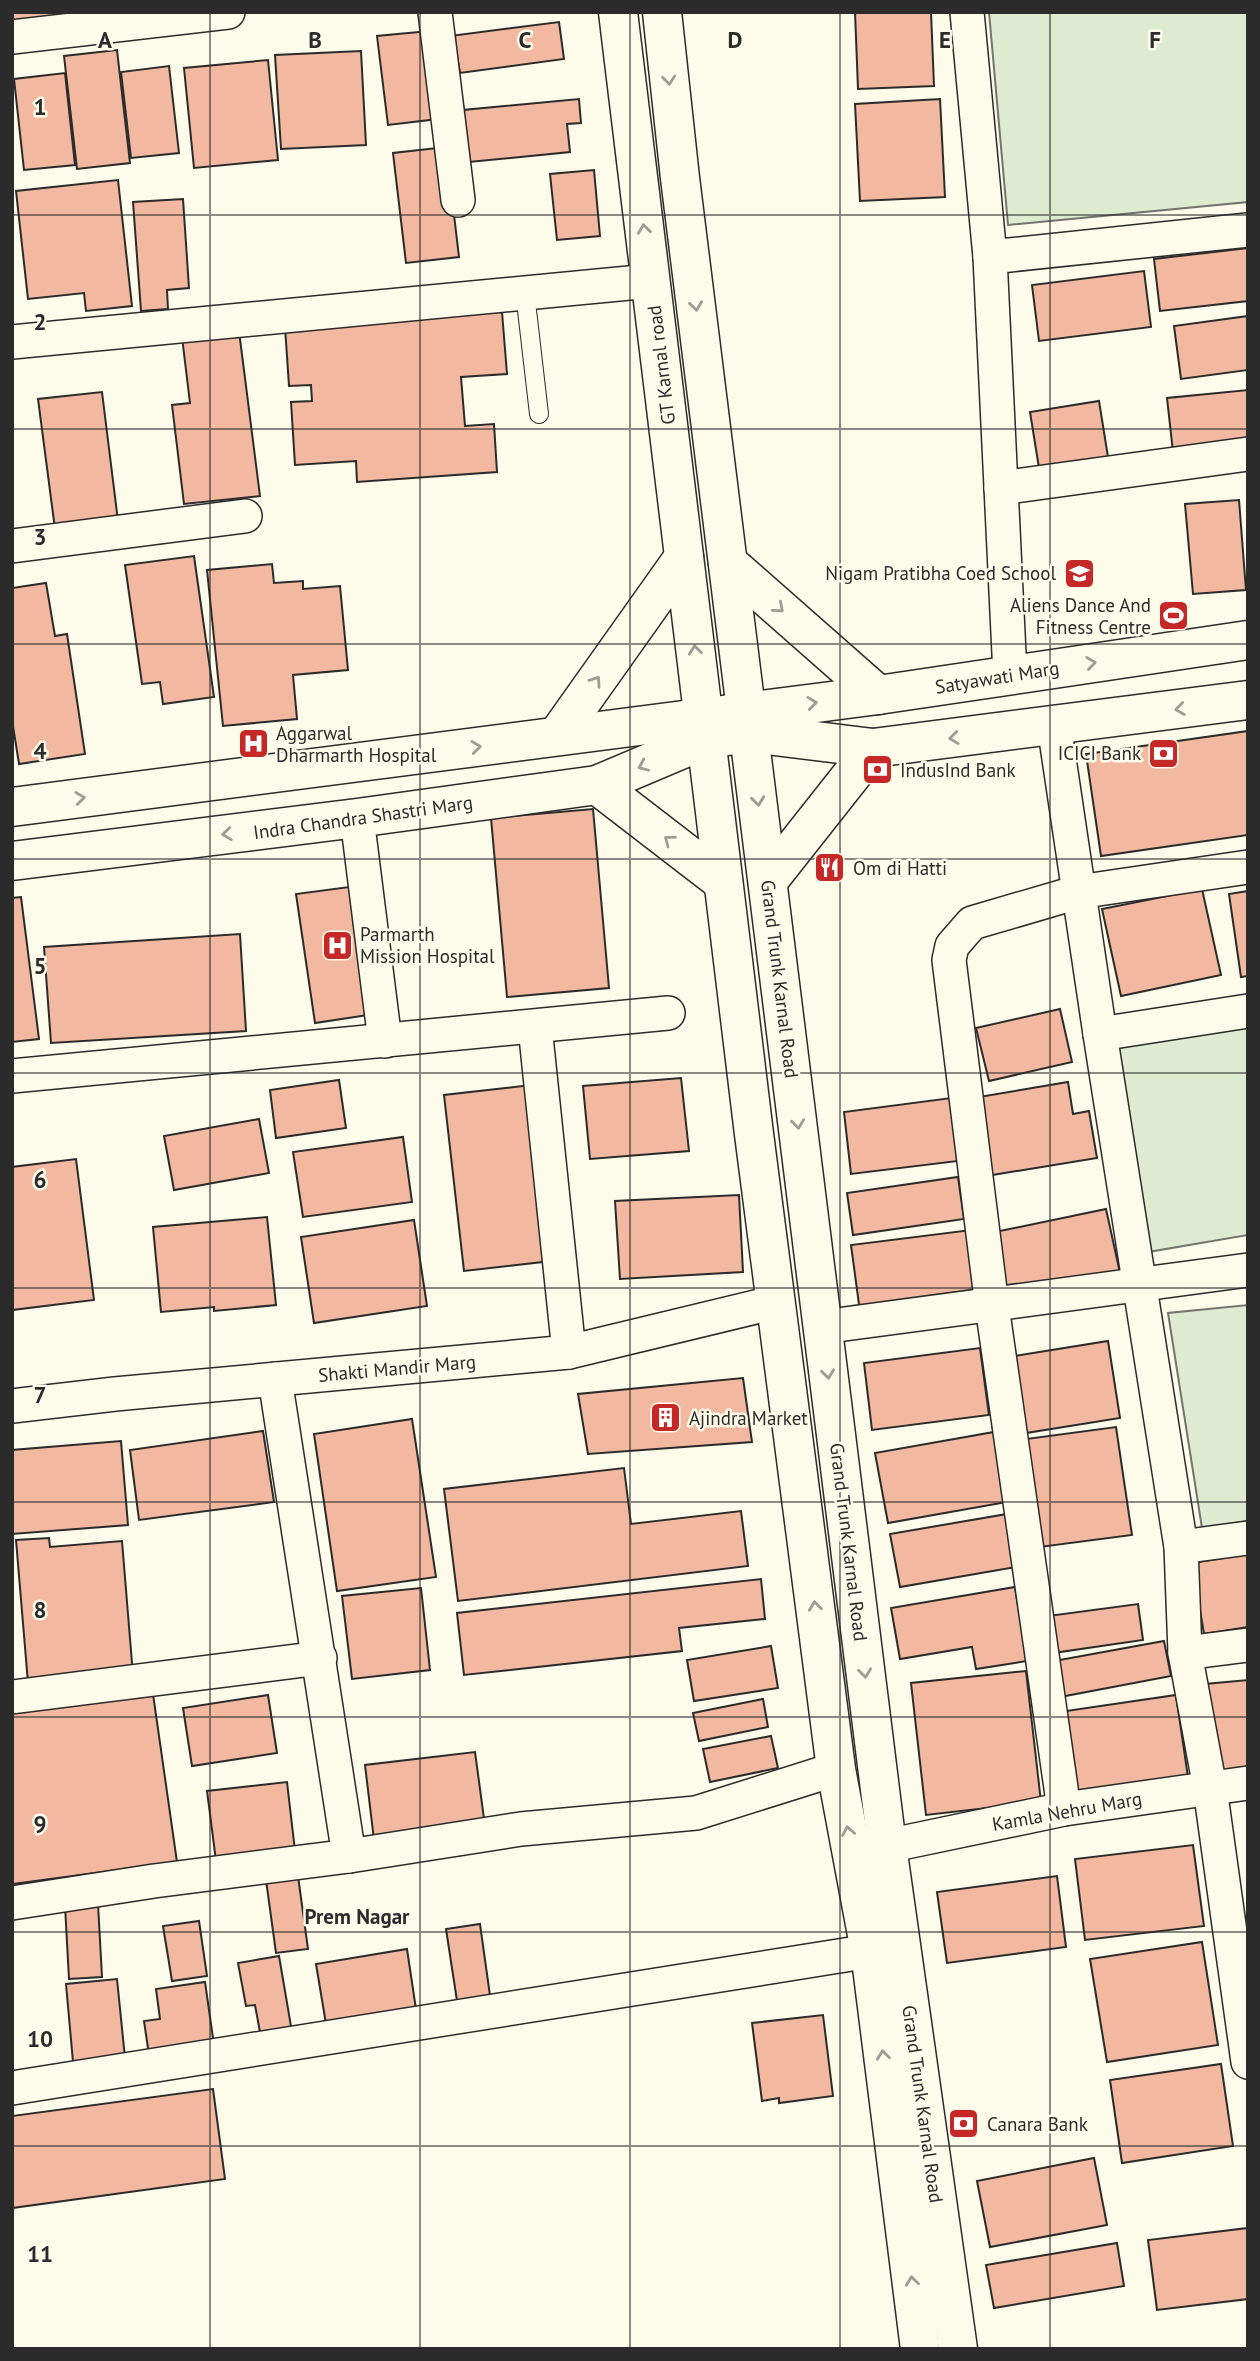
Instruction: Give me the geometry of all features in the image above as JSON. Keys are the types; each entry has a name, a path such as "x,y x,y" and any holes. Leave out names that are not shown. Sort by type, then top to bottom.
{"main road":[{"name":"GT Karnal road","path":"618,12 705,728"},
{"path":"662,12 748,723"},
{"path":"557,736 684,557"},
{"path":"728,563 878,695"},
{"name":"Satyawati Marg","path":"748,723 878,695 1248,640"},
{"path":"12,807 557,736 748,723 873,748 1248,700"},
{"name":"Grand Trunk Karnal Road","path":"748,723 887,1846 958,2349"},
{"name":"Indra Chandra Shastri Marg","path":"12,861 597,785 705,728"},
{"name":"Grand Trunk Karnal Road","path":"705,728 836,1769 870,1951 920,2349"},
{"path":"768,881 873,748"},
{"path":"597,785 723,882"}],"street":[{"path":"12,37 134,18 229,12"},
{"path":"435,12 458,200"},
{"path":"967,12 990,257 1010,674"},
{"path":"990,257 1248,230"},
{"path":"12,342 650,281"},
{"path":"1001,488 1248,454"},
{"path":"12,546 245,516"},
{"path":"1054,725 1181,1547 1185,1653 1210,1788 1248,2062"},
{"path":"357,818 385,1041"},
{"path":"1064,1809 992,1306 949,973 950,953 972,923 1078,891 1248,867"},
{"path":"1100,1034 1248,1011"},
{"path":"12,1076 668,1013"},
{"path":"534,1027 569,1352"},
{"path":"822,1327 992,1306 1248,1269"},
{"name":"Shakti Mandir Marg","path":"12,1406 569,1352 776,1302"},
{"path":"275,1379 349,1856"},
{"path":"1181,1547 1248,1538"},
{"path":"1185,1653 1248,1645"},
{"path":"12,1698 320,1658"},
{"path":"12,1903 521,1829 696,1814 836,1769"},
{"name":"Kamla Nehru Marg","path":"887,1846 1064,1809 1248,1783"},
{"path":"12,2088 870,1951"}],"lane":[{"path":"525,293 539,414"}],"green space":[{"path":"989,12 1248,12 1248,202 1008,225"},
{"path":"1248,1019 1248,1235 1148,1252 1111,1043"},
{"path":"1248,1305 1248,1521 1202,1528 1168,1313"}],"building":[{"path":"12,12 102,12 12,31"},
{"path":"855,12 931,12 934,86 858,89"},
{"path":"559,22 564,59 460,73 457,56 445,58 442,37"},
{"path":"429,31 438,119 388,125 377,36"},
{"path":"117,50 130,163 77,169 64,56"},
{"path":"361,51 366,145 281,149 275,55"},
{"path":"268,60 278,160 194,168 184,68"},
{"path":"169,66 179,153 131,158 121,72"},
{"path":"65,73 75,165 24,170 14,79"},
{"path":"579,99 581,123 567,124 570,152 469,162 463,110"},
{"path":"940,99 945,197 860,201 855,104"},
{"path":"446,147 459,257 406,263 393,153"},
{"path":"594,170 600,236 557,240 550,174"},
{"path":"118,180 132,306 86,311 84,293 28,299 16,191"},
{"path":"183,199 189,288 167,290 168,309 141,311 133,202"},
{"path":"1248,248 1248,301 1160,311 1154,259"},
{"path":"1144,271 1151,327 1039,341 1032,285"},
{"path":"502,312 507,374 461,377 465,426 494,424 497,472 357,482 356,461 295,465 291,402 312,401 311,385 289,386 285,327"},
{"path":"1248,316 1248,370 1181,379 1174,326"},
{"path":"239,331 260,496 184,504 172,405 190,403 182,337"},
{"path":"1248,390 1248,445 1173,452 1167,398"},
{"path":"102,392 118,521 55,529 38,399"},
{"path":"1099,401 1108,457 1039,468 1030,412"},
{"path":"1239,500 1246,590 1193,594 1185,504"},
{"path":"194,556 214,697 163,704 160,682 142,684 125,565"},
{"path":"272,564 274,583 303,581 303,589 340,586 348,670 293,675 297,719 223,726 207,570"},
{"path":"46,583 55,636 67,634 85,754 19,764 12,720 12,588"},
{"path":"1248,731 1248,835 1101,856 1086,754"},
{"path":"593,809 609,988 507,997 491,818"},
{"path":"349,887 368,1015 315,1023 296,894"},
{"path":"1202,889 1221,975 1121,996 1102,909"},
{"path":"1248,891 1248,976 1241,977 1229,894"},
{"path":"21,897 39,1039 12,1042 12,898"},
{"path":"240,934 246,1031 51,1043 44,947"},
{"path":"1060,1009 1072,1062 989,1081 976,1028"},
{"path":"681,1078 689,1151 590,1159 583,1086"},
{"path":"339,1080 346,1128 276,1138 270,1090"},
{"path":"1068,1082 1073,1114 1089,1111 1097,1158 980,1177 967,1099"},
{"path":"531,1085 551,1261 464,1271 444,1095"},
{"path":"951,1098 958,1161 851,1174 844,1112"},
{"path":"259,1119 269,1173 174,1190 164,1136"},
{"path":"403,1137 412,1202 303,1217 293,1152"},
{"path":"76,1159 94,1300 12,1310 12,1167"},
{"path":"958,1177 964,1219 853,1235 847,1193"},
{"path":"739,1195 743,1272 620,1279 615,1201"},
{"path":"1106,1209 1120,1273 1008,1295 995,1232"},
{"path":"267,1217 276,1305 214,1311 214,1307 161,1312 153,1227"},
{"path":"414,1220 427,1306 314,1323 301,1237"},
{"path":"971,1230 979,1297 860,1312 851,1245"},
{"path":"1108,1341 1120,1418 1026,1433 1014,1356"},
{"path":"980,1348 989,1415 872,1430 864,1363"},
{"name":"Ajindra Market","path":"743,1378 752,1442 588,1454 578,1394"},
{"path":"412,1419 436,1577 337,1591 314,1434"},
{"path":"1116,1427 1132,1535 1040,1547 1026,1439"},
{"path":"263,1431 274,1502 139,1520 130,1450"},
{"path":"994,1432 1007,1502 888,1523 875,1453"},
{"path":"121,1441 128,1525 12,1534 12,1450"},
{"path":"624,1468 631,1524 741,1511 748,1566 458,1601 444,1489"},
{"path":"1007,1514 1016,1567 900,1587 890,1534"},
{"path":"49,1538 50,1547 122,1541 133,1675 28,1683 16,1540"},
{"path":"1248,1554 1248,1627 1204,1634 1192,1563"},
{"path":"761,1579 765,1619 679,1628 682,1651 464,1675 457,1613"},
{"path":"1015,1587 1027,1661 976,1669 972,1647 900,1659 891,1608"},
{"path":"421,1588 430,1670 352,1679 342,1596"},
{"path":"1138,1604 1143,1640 1053,1653 1048,1616"},
{"path":"1164,1641 1171,1676 1060,1697 1054,1661"},
{"path":"771,1646 778,1688 694,1701 687,1660"},
{"path":"1026,1671 1041,1802 926,1815 911,1683"},
{"path":"1248,1680 1248,1777 1216,1780 1205,1684"},
{"path":"153,1694 177,1862 13,1884 12,1713"},
{"path":"268,1695 277,1753 192,1766 183,1708"},
{"path":"1176,1695 1188,1777 1078,1793 1066,1711"},
{"path":"763,1699 768,1727 699,1741 693,1713"},
{"path":"771,1736 778,1768 710,1782 703,1749"},
{"path":"475,1752 485,1826 374,1840 365,1765"},
{"path":"287,1782 295,1851 216,1861 207,1791"},
{"path":"1193,1845 1204,1926 1085,1940 1075,1859"},
{"path":"298,1876 308,1949 276,1953 266,1880"},
{"path":"1057,1876 1066,1947 947,1963 937,1892"},
{"path":"98,1904 102,1977 69,1979 65,1906"},
{"path":"199,1921 207,1976 172,1981 163,1926"},
{"path":"480,1924 492,2010 459,2014 446,1929"},
{"path":"1202,1942 1218,2045 1107,2062 1090,1959"},
{"path":"407,1949 417,2016 327,2030 316,1964"},
{"path":"279,1956 293,2038 262,2043 255,2005 246,2006 238,1963"},
{"path":"117,1979 125,2058 73,2062 66,1984"},
{"path":"205,1982 214,2045 149,2055 144,2021 160,2019 156,1989"},
{"path":"823,2015 833,2096 779,2103 779,2098 762,2101 752,2023"},
{"path":"1221,2064 1233,2146 1122,2163 1110,2080"},
{"path":"213,2089 225,2179 12,2208 12,2116"},
{"path":"1094,2158 1107,2225 990,2247 977,2181"},
{"path":"1248,2228 1248,2299 1157,2310 1148,2240"},
{"path":"1117,2243 1124,2286 994,2308 986,2265"}],"place":[{"name":"Nigam Pratibha Coed School","path":"1079,573"},
{"name":"Aliens Dance And Fitness Centre","path":"1174,616"},
{"name":"Aggarwal Dharmarth Hospital","path":"253,744"},
{"name":"ICICI Bank","path":"1164,753"},
{"name":"IndusInd Bank","path":"877,770"},
{"name":"Om di Hatti","path":"830,868"},
{"name":"Parmarth Mission Hospital","path":"337,945"},
{"name":"Ajindra Market","path":"666,1418"},
{"name":"Canara Bank","path":"964,2124"}],"district":[{"name":"Prem Nagar","path":"357,1917"}]}
